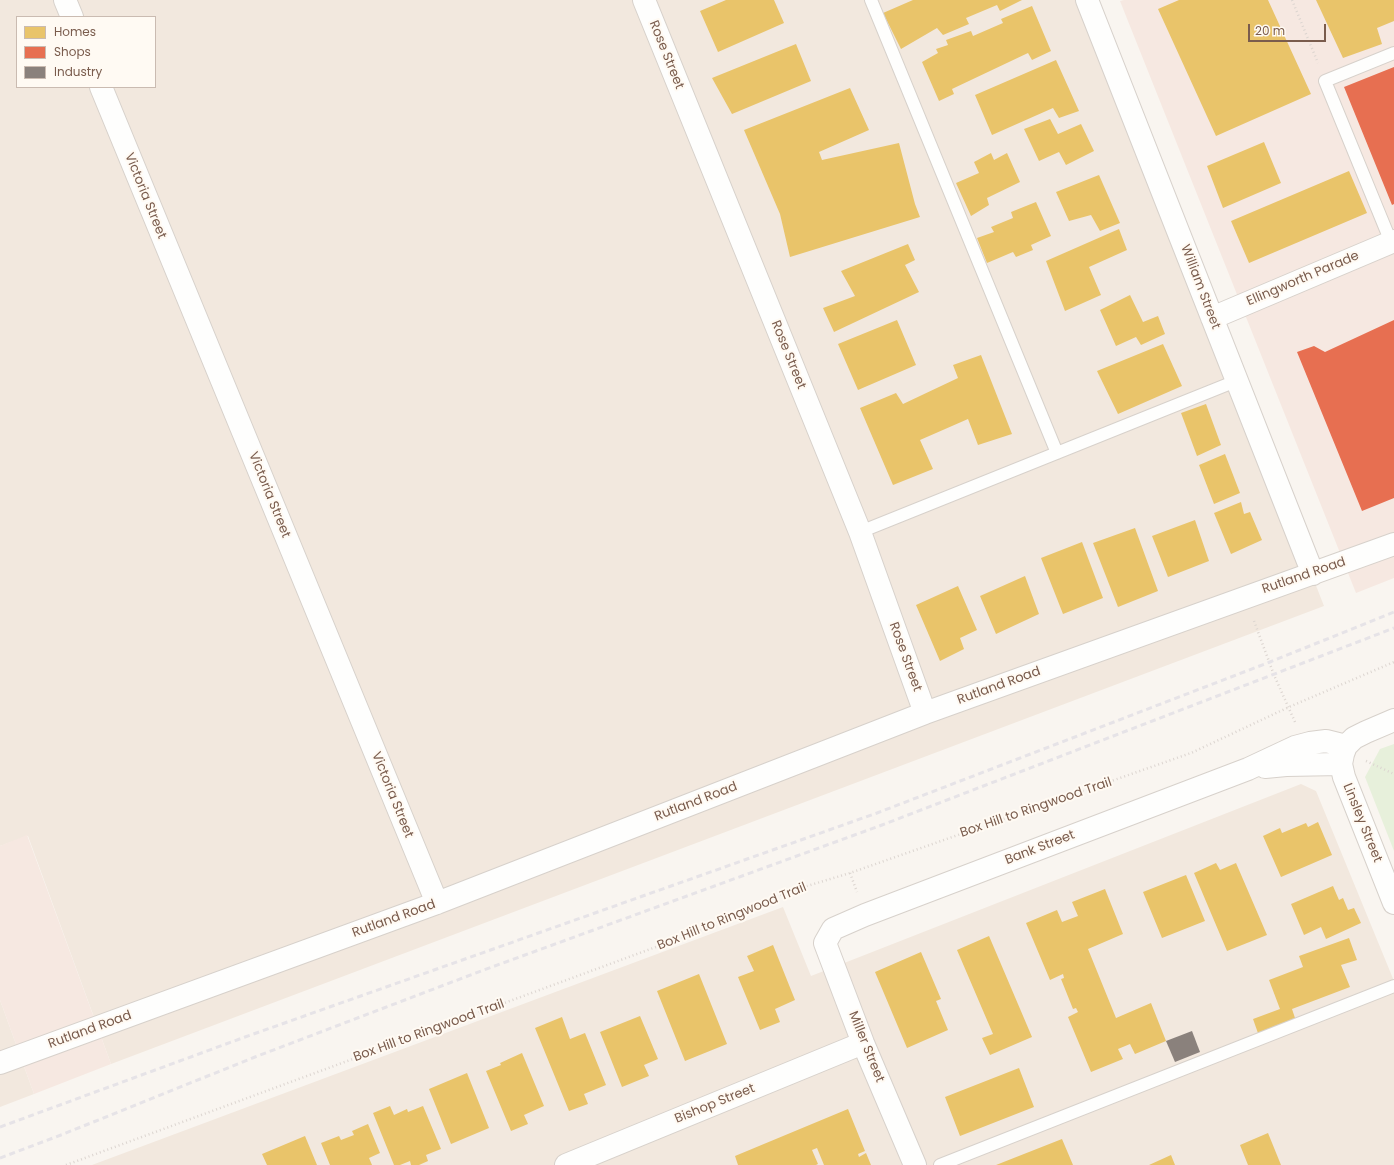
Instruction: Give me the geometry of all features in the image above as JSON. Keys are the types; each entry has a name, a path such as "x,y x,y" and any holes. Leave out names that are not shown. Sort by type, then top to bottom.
{"street":[{"path":"65,0 72,16"},
{"name":"Rose Street","path":"644,0 860,532 925,712"},
{"name":"William Street","path":"1087,0 1313,574"},
{"name":"Victoria Street","path":"101,88 437,903"},
{"name":"Ellingworth Parade","path":"1212,318 1393,244"},
{"name":"Rutland Road","path":"1,1060 437,903 925,712 1394,544"},
{"path":"1344,755 1354,738 1394,720"},
{"name":"Bank Street","path":"833,929 865,915 1248,769 1295,747 1326,741 1344,755"},
{"name":"Linsley Street","path":"1344,755 1344,777 1394,903"},
{"name":"Miller Street","path":"833,929 825,943 863,1043 915,1165"},
{"name":"Bishop Street","path":"566,1165 863,1043"}],"lane":[{"path":"871,0 1057,453"},
{"path":"1393,244 1325,81 1394,53"},
{"path":"860,532 1236,381"},
{"path":"940,1165 1394,986"}],"path":[{"path":"1292,0 1325,81"},
{"path":"1244,597 1274,675 1289,707"},
{"name":"Box Hill to Ringwood Trail","path":"66,1165 756,910 784,893 850,873 1191,753 1289,707 1394,662"},
{"path":"1344,755 1365,761 1394,774"}],"shaded area":[{"path":"0,0 1087,0 1324,606 111,1064 28,836 0,846"},
{"path":"1394,0 1394,578 1356,593 1120,1"},
{"path":"1301,784 1316,791 1394,981 1394,1165 92,1165 783,907 811,976"},
{"path":"27,835 111,1064 34,1094 0,1000 0,846"},
{"path":"0,1000 34,1094 0,1107"}],"green space":[{"path":"1394,744 1394,851 1365,777 1380,749"}],"building: Homes":[{"path":"726,0 774,0 784,23 718,52 700,11"},
{"path":"913,0 1022,0 1000,11 997,5 966,18 969,24 943,35 937,28 901,49 883,13"},
{"path":"1179,0 1268,0 1311,94 1216,136 1158,9"},
{"path":"1316,0 1394,0 1394,21 1377,28 1382,44 1343,58"},
{"path":"1032,6 1051,51 1032,60 1028,53 952,89 954,94 939,101 922,62 938,53 936,49 948,45 946,40 971,31 973,36 1003,23 1001,19"},
{"path":"796,44 811,81 732,114 712,78"},
{"path":"1056,60 1079,111 1059,118 1053,108 992,135 975,95"},
{"path":"850,88 869,130 819,152 822,160 899,143 915,204 920,217 790,257 780,214 744,130"},
{"path":"1050,119 1058,134 1081,124 1094,151 1066,165 1059,152 1039,161 1024,129"},
{"path":"1264,142 1281,183 1223,208 1207,166"},
{"path":"991,153 994,160 1007,153 1020,182 987,198 989,205 971,216 956,183 979,173 974,162"},
{"path":"1349,171 1367,213 1249,263 1231,221"},
{"path":"1099,175 1120,223 1100,231 1091,215 1069,221 1056,192"},
{"path":"1036,202 1051,236 1031,245 1033,250 1016,257 1013,252 987,263 977,238 994,232 991,227 1013,218 1011,212"},
{"path":"1119,229 1127,250 1089,267 1101,295 1065,311 1046,261"},
{"path":"908,244 915,260 905,265 919,292 834,332 823,308 855,296 841,271"},
{"path":"1130,295 1143,322 1158,316 1165,334 1141,345 1136,337 1116,346 1100,310"},
{"path":"897,320 916,365 858,390 838,344"},
{"path":"1163,344 1182,386 1118,414 1097,371"},
{"path":"981,355 1012,434 978,445 968,419 920,440 933,469 893,485 860,408 896,393 903,404 958,378 953,365"},
{"path":"1206,404 1221,445 1197,456 1181,413"},
{"path":"1225,454 1240,493 1214,504 1199,465"},
{"path":"1241,502 1244,514 1250,512 1262,540 1231,554 1214,513"},
{"path":"1195,520 1209,561 1168,577 1152,536"},
{"path":"1135,528 1158,591 1118,607 1093,543"},
{"path":"1082,542 1103,598 1063,614 1041,558"},
{"path":"1025,576 1039,614 996,634 980,596"},
{"path":"958,586 977,630 960,638 964,649 940,661 916,605"},
{"path":"1318,822 1332,855 1281,877 1263,836 1280,828 1282,833 1306,823 1308,827"},
{"path":"1216,863 1220,870 1236,863 1267,935 1227,951 1194,873"},
{"path":"1186,875 1205,921 1162,938 1143,892"},
{"path":"1333,886 1339,900 1343,898 1348,910 1354,908 1361,923 1326,939 1321,927 1304,935 1291,904"},
{"path":"1105,889 1123,934 1088,949 1116,1018 1151,1003 1166,1041 1135,1054 1130,1044 1118,1049 1123,1059 1091,1072 1068,1017 1078,1012 1076,1008 1073,1009 1061,979 1064,978 1063,974 1050,980 1026,923 1057,910 1062,922 1078,916 1072,902"},
{"path":"989,936 1032,1037 990,1055 982,1038 993,1034 957,950"},
{"path":"1349,938 1357,960 1341,965 1350,987 1292,1009 1296,1021 1259,1036 1253,1019 1280,1009 1269,980 1303,967 1299,956"},
{"path":"773,945 795,1000 775,1009 780,1022 760,1030 738,977 754,971 747,956"},
{"path":"921,952 941,999 936,1001 948,1030 907,1048 875,972"},
{"path":"699,974 727,1044 685,1061 657,991"},
{"path":"640,1016 658,1059 644,1065 649,1076 622,1087 600,1032"},
{"path":"562,1017 570,1039 585,1033 606,1085 584,1094 588,1104 569,1111 535,1028"},
{"path":"522,1053 544,1106 524,1115 528,1124 511,1131 486,1071 501,1065 500,1063"},
{"path":"1019,1068 1034,1107 960,1136 945,1097"},
{"path":"467,1073 489,1128 451,1144 429,1089"},
{"path":"390,1106 394,1115 407,1109 408,1112 423,1106 441,1149 426,1155 428,1161 419,1165 411,1165 410,1161 400,1165 394,1165 373,1113"},
{"path":"848,1109 865,1151 858,1154 859,1157 866,1153 871,1165 824,1165 817,1148 812,1150 818,1164 816,1165 738,1165 735,1156"},
{"path":"368,1124 380,1153 369,1158 372,1165 330,1165 321,1143 339,1136 341,1140 354,1135 352,1131"},
{"path":"1268,1133 1281,1165 1248,1165 1240,1145"},
{"path":"305,1136 317,1165 267,1165 262,1154"},
{"path":"1062,1139 1073,1165 996,1165"},
{"path":"1171,1155 1175,1165 1149,1165"}],"building: Shops":[{"path":"1394,67 1394,204 1392,205 1344,87"},
{"path":"1394,320 1394,498 1362,511 1297,352 1314,346 1325,352"}],"building: Industry":[{"path":"1192,1031 1200,1052 1175,1062 1166,1041"}],"railway":[{"path":"0,1127 245,1037 877,813 1270,662 1394,612"},
{"path":"0,1158 255,1057 481,971 882,825 1394,628"}]}
